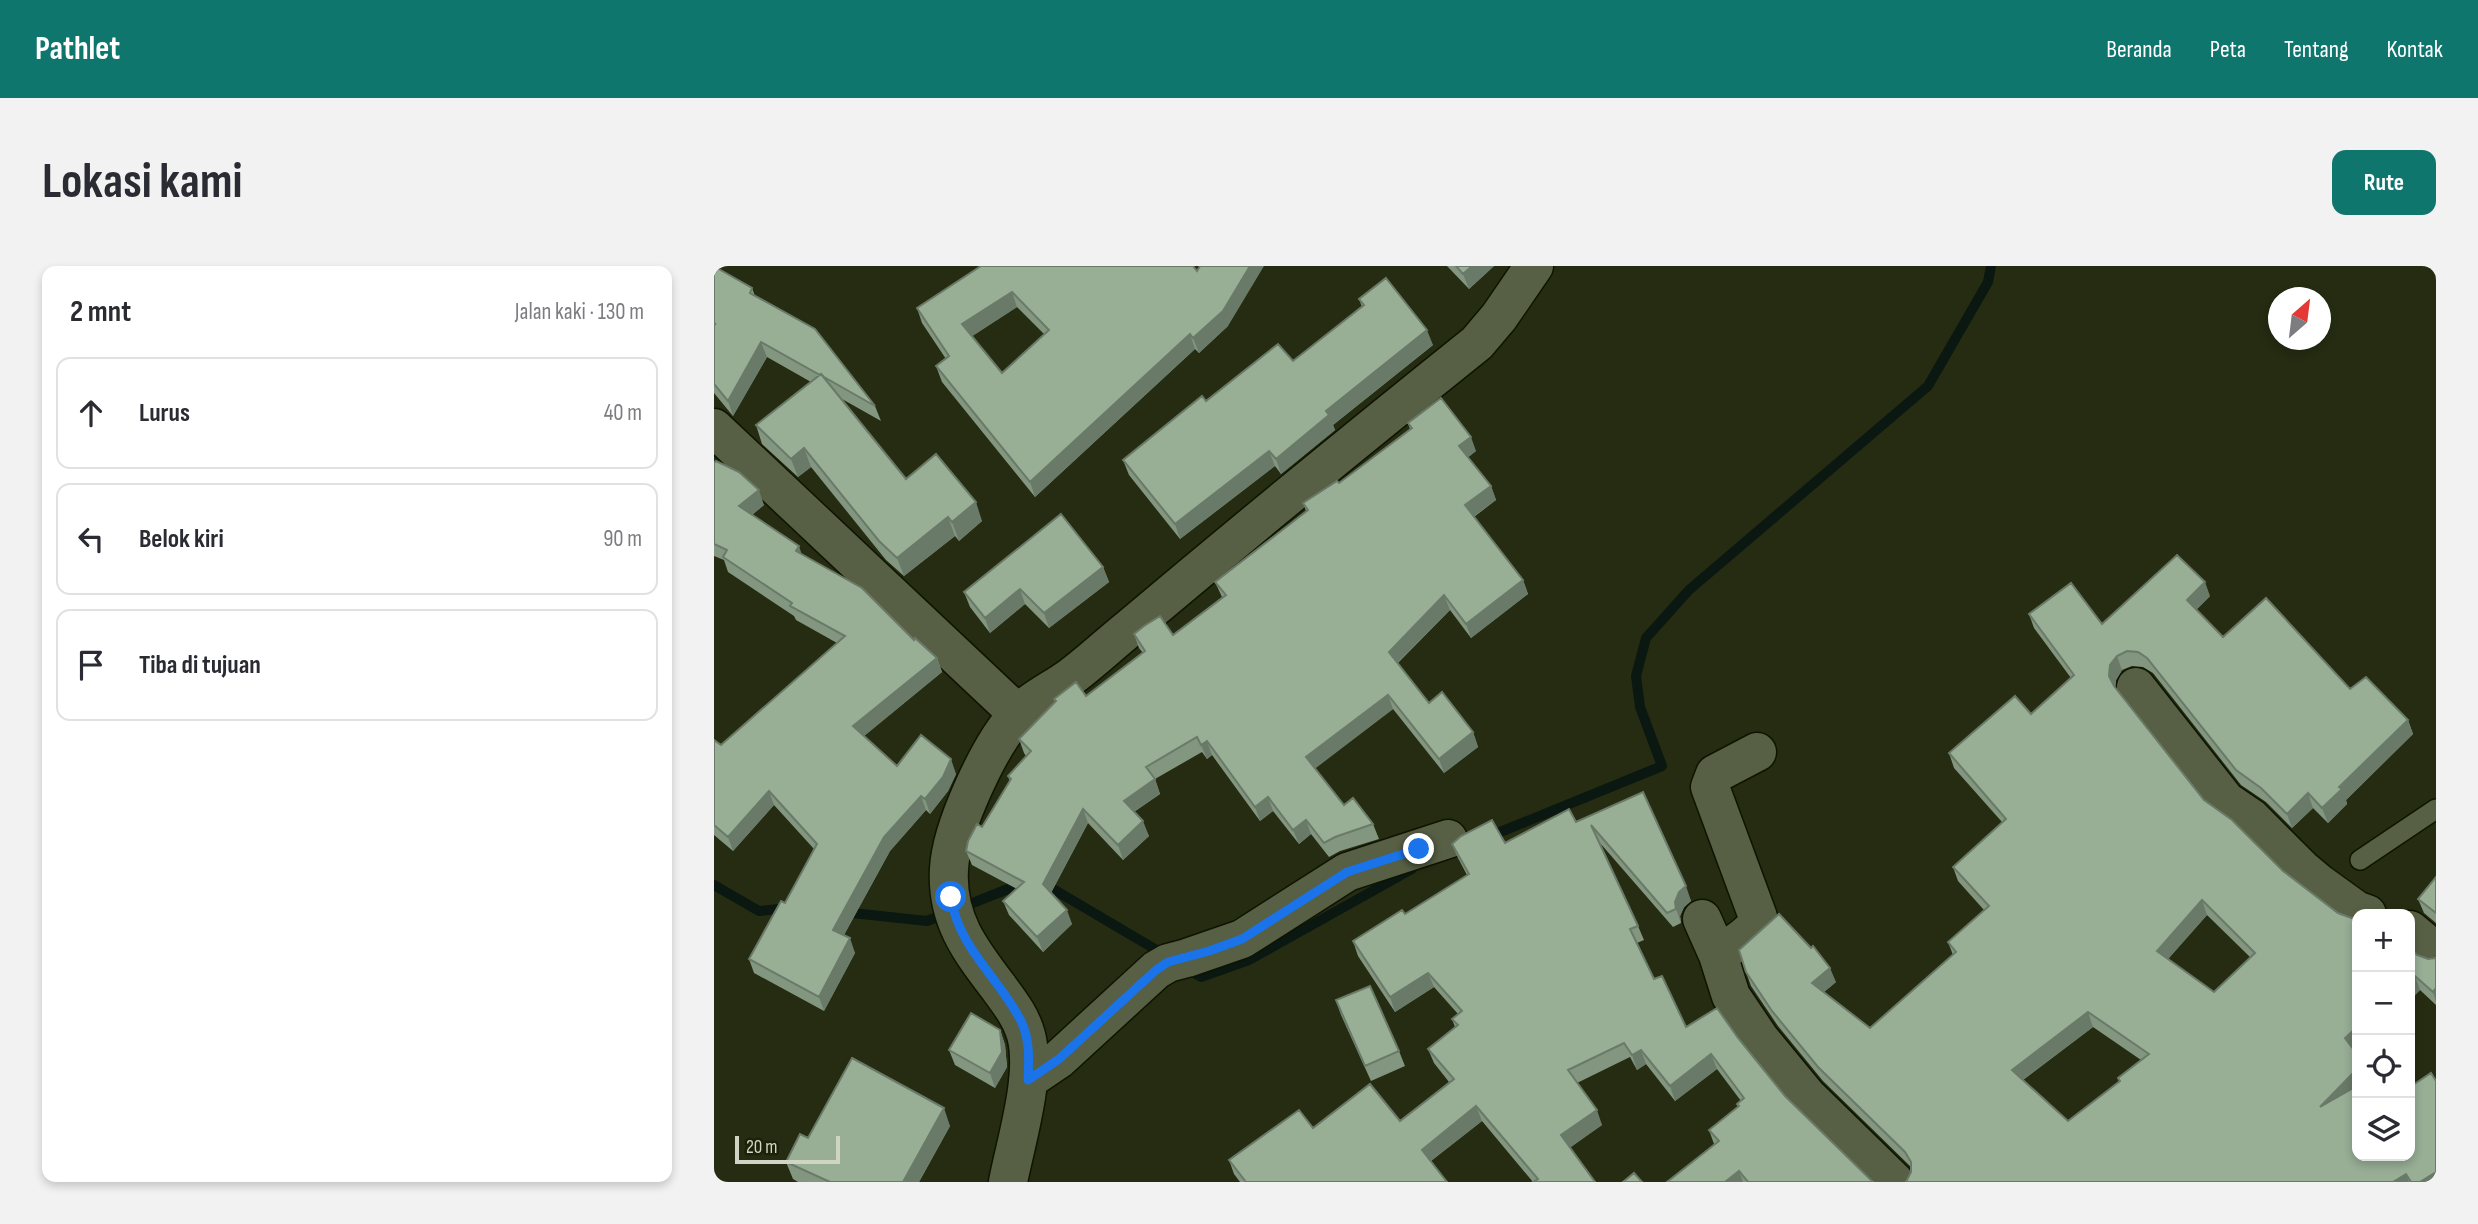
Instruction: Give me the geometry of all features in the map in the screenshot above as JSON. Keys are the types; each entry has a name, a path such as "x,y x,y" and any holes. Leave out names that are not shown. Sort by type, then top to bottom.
{"street":[{"path":"1008,1182 1028,1080 1030,1058 1027,1038 1021,1021 962,935 953,916 949,870 953,844 965,806 982,771 1018,714 1074,675 1476,343 1499,317 1534,266"},
{"path":"714,428 1018,714"},
{"path":"2136,687 2225,801 2251,817 2320,884 2355,909"},
{"path":"1718,955 1749,933 1758,922 1758,917 1710,787 1716,774 1757,752"},
{"path":"1028,1080 1059,1059 1168,962 1242,939 1347,872 1448,839"},
{"path":"1702,919 1718,955 1731,996 1760,1038 1807,1096 1895,1182"},
{"path":"2415,934 2436,952"}],"lane":[{"path":"2360,860 2436,809"}],"building":[{"path":"981,266 1193,266 1197,271 1200,266 1250,266 1223,311 1193,338 1190,334 1030,482 936,366 949,356 917,308","holes":["1012,292 1049,330 1002,373 962,324"]},
{"path":"1456,266 1472,266 1463,274"},
{"path":"717,268 752,288 750,293 815,329 875,406 761,342 728,401 714,384 714,273"},
{"path":"1386,278 1427,330 1326,411 1329,415 1276,459 1269,451 1175,524 1123,460 1202,396 1206,401 1278,344 1293,361 1364,305 1359,299"},
{"path":"821,374 906,479 936,454 976,502 952,522 948,517 897,558 879,541 804,448 791,459 756,425"},
{"path":"1441,398 1471,437 1459,446 1491,486 1465,505 1523,580 1466,624 1444,595 1389,652 1429,703 1442,692 1473,732 1439,759 1388,695 1306,757 1344,805 1353,798 1373,824 1324,843 1306,820 1293,830 1268,797 1255,807 1207,741 1201,745 1197,737 1146,767 1155,779 1124,801 1143,821 1118,845 1083,809 1043,884 1067,910 1037,937 1003,901 1024,882 966,851 977,824 982,827 1011,779 1008,776 1031,751 1019,739 1056,701 1054,699 1076,682 1086,696 1145,651 1134,634 1144,626 1160,616 1173,635 1226,595 1215,582 1308,510 1303,503 1337,481 1339,483 1412,428 1408,423"},
{"path":"716,461 739,472 759,490 739,506 799,546 796,551 862,588 914,640 915,638 937,658 853,726 897,766 921,735 951,759 943,777 925,799 921,796 884,837 833,930 850,938 819,997 749,959 781,901 785,903 817,844 769,791 728,837 714,825 714,740 721,745 845,636 790,606 792,603 723,557 727,550 714,544"},
{"path":"1061,514 1103,567 1044,613 1020,589 985,618 964,592"},
{"path":"2177,555 2205,582 2187,600 2223,637 2266,598 2350,689 2366,677 2408,720 2339,787 2342,789 2322,808 2308,793 2287,814 2261,788 2236,770 2147,658 2138,652 2127,651 2117,656 2110,665 2109,676 2114,686 2204,800 2232,820 2283,871 2338,913 2352,918 2352,1032 2345,1038 2352,1047 2352,1074 2320,1107 2352,1089 2352,1161 2415,1161 2415,1084 2431,1073 2436,1081 2436,1172 2420,1182 2411,1182 2406,1174 2393,1182 1906,1182 1911,1172 1911,1162 1905,1152 1818,1067 1772,1011 1746,972 1739,950 1779,914 1811,948 1813,946 1830,968 1812,983 1870,1028 1956,952 1948,942 1989,906 1953,867 2006,819 1949,753 2015,696 2031,714 2074,675 2029,614 2071,583 2102,624","holes":["2202,900 2255,953 2214,992 2157,951","2088,1012 2149,1054 2118,1078 2120,1081 2068,1121 2012,1070"]},
{"path":"1643,792 1686,886 1679,892 1675,902 1676,909 1667,913 1591,825 1638,926 1630,929 1654,979 1662,976 1686,1027 1717,1008 1785,1096 1873,1182 1748,1182 1739,1171 1725,1182 1667,1182 1719,1141 1709,1130 1739,1106 1737,1104 1744,1098 1711,1054 1670,1086 1641,1050 1632,1055 1624,1043 1568,1070 1597,1110 1561,1135 1595,1182 1533,1182 1538,1179 1476,1106 1422,1150 1447,1182 1246,1182 1229,1160 1299,1110 1313,1128 1370,1084 1400,1121 1454,1079 1428,1049 1458,1025 1452,1019 1462,1011 1428,973 1390,997 1353,941 1402,910 1405,914 1469,874 1452,844 1461,836 1492,820 1505,843 1569,809 1576,822"},
{"path":"2436,877 2436,913 2418,899"},
{"path":"2415,953 2428,959 2436,958 2436,988 2433,992 2415,976"},
{"path":"1370,986 1399,1051 1365,1066 1336,1000"},
{"path":"971,1013 1000,1030 1002,1052 990,1073 949,1050"},
{"path":"852,1058 944,1108 903,1182 830,1182 786,1162 800,1134 808,1138"},
{"path":"1634,1173 1642,1182 1623,1182"}],"waterway":[{"path":"1488,837 1662,766 1640,707 1636,676 1646,638 1689,590 1928,386 1988,282 1991,266"},
{"path":"1187,969 1201,977 1249,960 1412,869"},
{"path":"714,885 759,911 788,908"},
{"path":"1042,886 1048,886 1165,955"},
{"path":"843,912 927,921 1013,887 1026,887"}],"route":[{"path":"951,897 953,916 962,935 1021,1021 1030,1058 1028,1080 1059,1059 1168,962 1242,939 1347,872 1419,849"}]}
